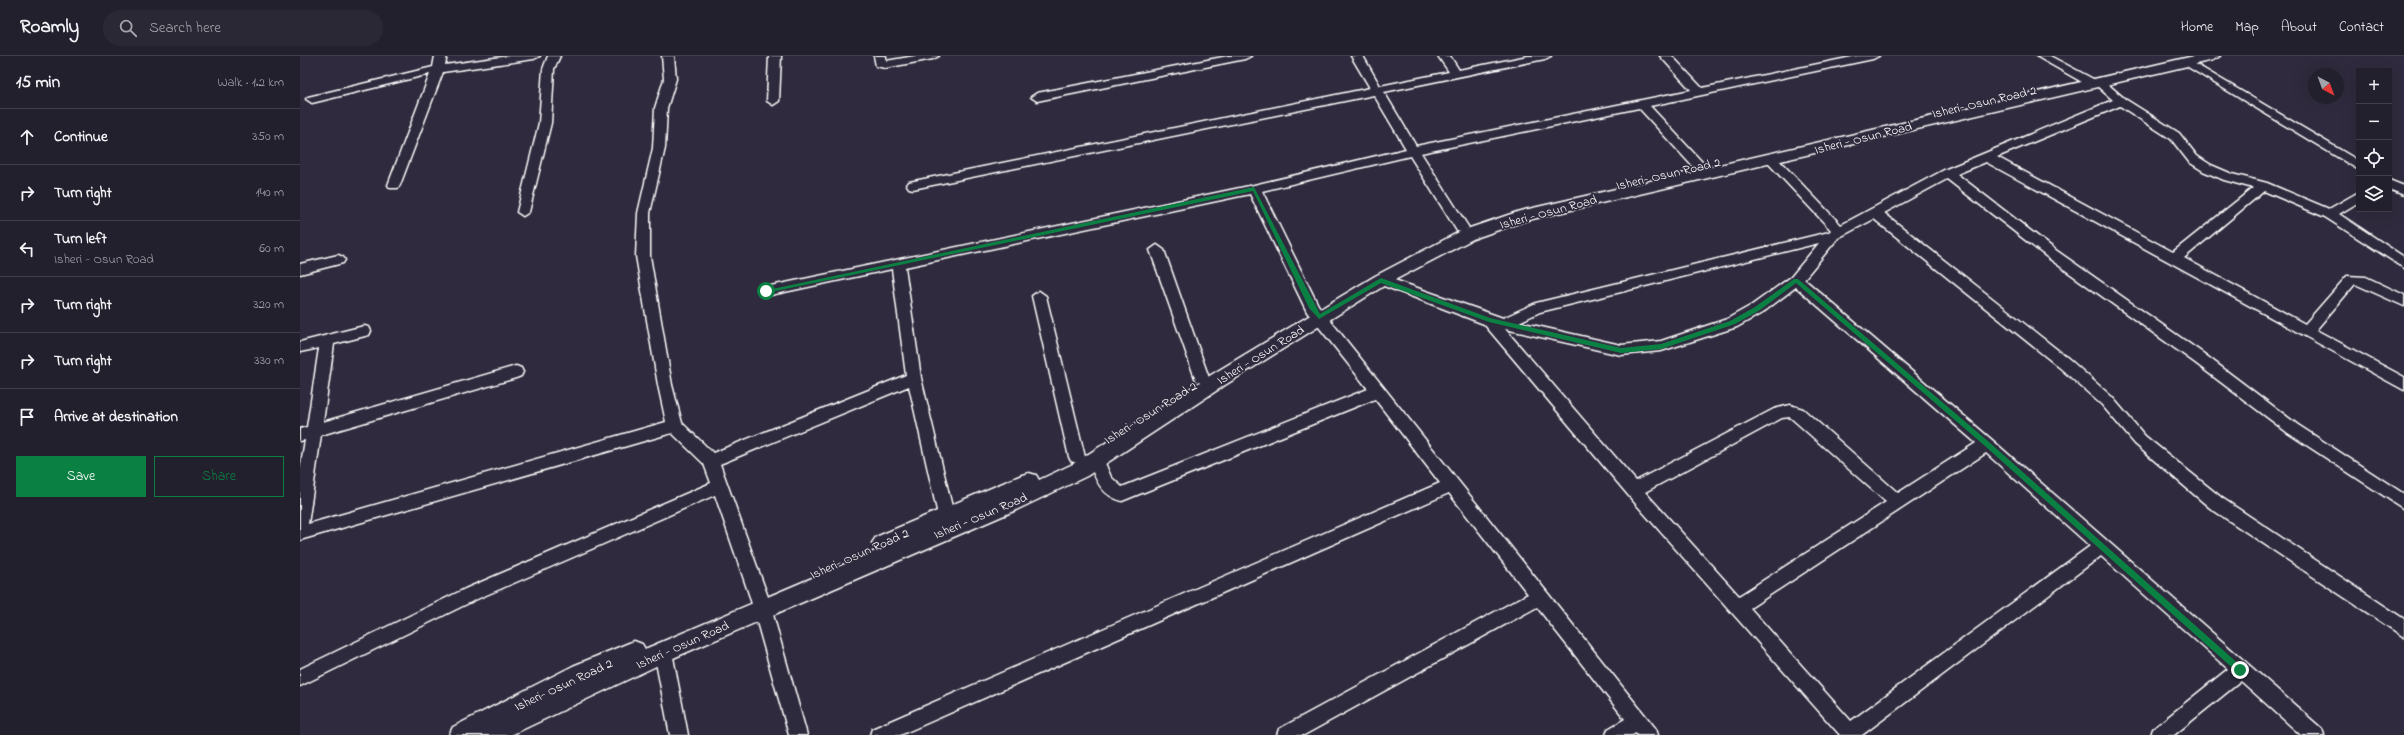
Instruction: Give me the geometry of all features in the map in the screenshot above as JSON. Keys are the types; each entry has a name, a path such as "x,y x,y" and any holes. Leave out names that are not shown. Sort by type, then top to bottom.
{"main road":[{"path":"2182,59 2213,56"},
{"name":"Isheri- Osun Road 2","path":"460,735 581,673 760,603 946,515 1016,487 1077,457 1202,378 1316,313 1390,262 1462,228 1522,207 1567,195 2092,81 2182,59"},
{"name":"Isheri - Osun Road","path":"487,735 576,691 663,652 760,603 1009,504 1080,470 1316,313 1467,235 1520,216 1772,160 1892,129 2092,81"}],"street":[{"path":"394,185 438,69 441,56"},
{"path":"312,99 438,69 534,56"},
{"path":"523,212 547,109 546,82 550,61 554,56"},
{"path":"668,56 670,80 661,108 659,148 644,213 642,256 665,385 675,426 711,461 760,603 798,735"},
{"path":"773,101 775,56"},
{"path":"880,56 880,64 884,65 933,56"},
{"path":"1037,97 1245,56"},
{"path":"1357,56 1413,151 1462,228"},
{"path":"1444,56 1456,75"},
{"path":"913,185 1545,56"},
{"path":"1666,56 1699,92"},
{"path":"766,291 1254,189 1413,151 1873,56"},
{"path":"2042,56 2092,81 2175,136 2193,159 2207,168 2228,177 2263,186 2330,214 2404,263"},
{"path":"2182,59 2356,164"},
{"path":"1496,322 1536,308 1837,234 1948,173 2121,101"},
{"path":"1642,104 1699,166"},
{"path":"1987,157 2308,330 2404,384"},
{"path":"1772,160 1837,234"},
{"path":"1948,173 2052,254 2199,358 2293,429 2404,502"},
{"path":"2392,185 2404,191"},
{"path":"2175,258 2263,186"},
{"path":"1254,189 1316,313 1377,392 1541,596 1643,728 1615,735"},
{"path":"2330,214 2356,198"},
{"path":"1875,213 2064,363 2107,401 2140,440 2216,503 2404,629"},
{"path":"1381,280 1496,322 1621,350 1661,346 1732,323 1757,309 1796,280 1837,234"},
{"path":"1157,250 1202,378"},
{"path":"300,269 338,260"},
{"path":"898,264 914,378 946,515"},
{"path":"2308,330 2352,279 2361,280 2404,301"},
{"path":"1796,280 1987,444 2315,735"},
{"path":"1039,296 1077,457"},
{"path":"1496,322 1634,490 1851,734 2102,546"},
{"path":"300,347 364,331"},
{"path":"300,524 306,433 328,341"},
{"path":"306,433 516,372"},
{"path":"711,461 914,378"},
{"path":"1096,460 1108,488 1113,493 1122,494 1377,392"},
{"path":"1634,490 1779,414 1790,411 1798,413 1897,502"},
{"path":"300,533 675,426"},
{"path":"1738,606 1987,444"},
{"path":"879,735 1451,485"},
{"path":"300,678 471,594 720,486"},
{"path":"1286,735 1541,596"},
{"path":"663,652 679,735"},
{"path":"2160,735 2240,670"}],"route":[{"path":"766,291 1254,189 1285,255 1312,308 1319,317 1381,280 1489,320 1621,350 1661,346 1702,334 1732,323 1757,309 1796,280 1987,444 2240,670"}]}
